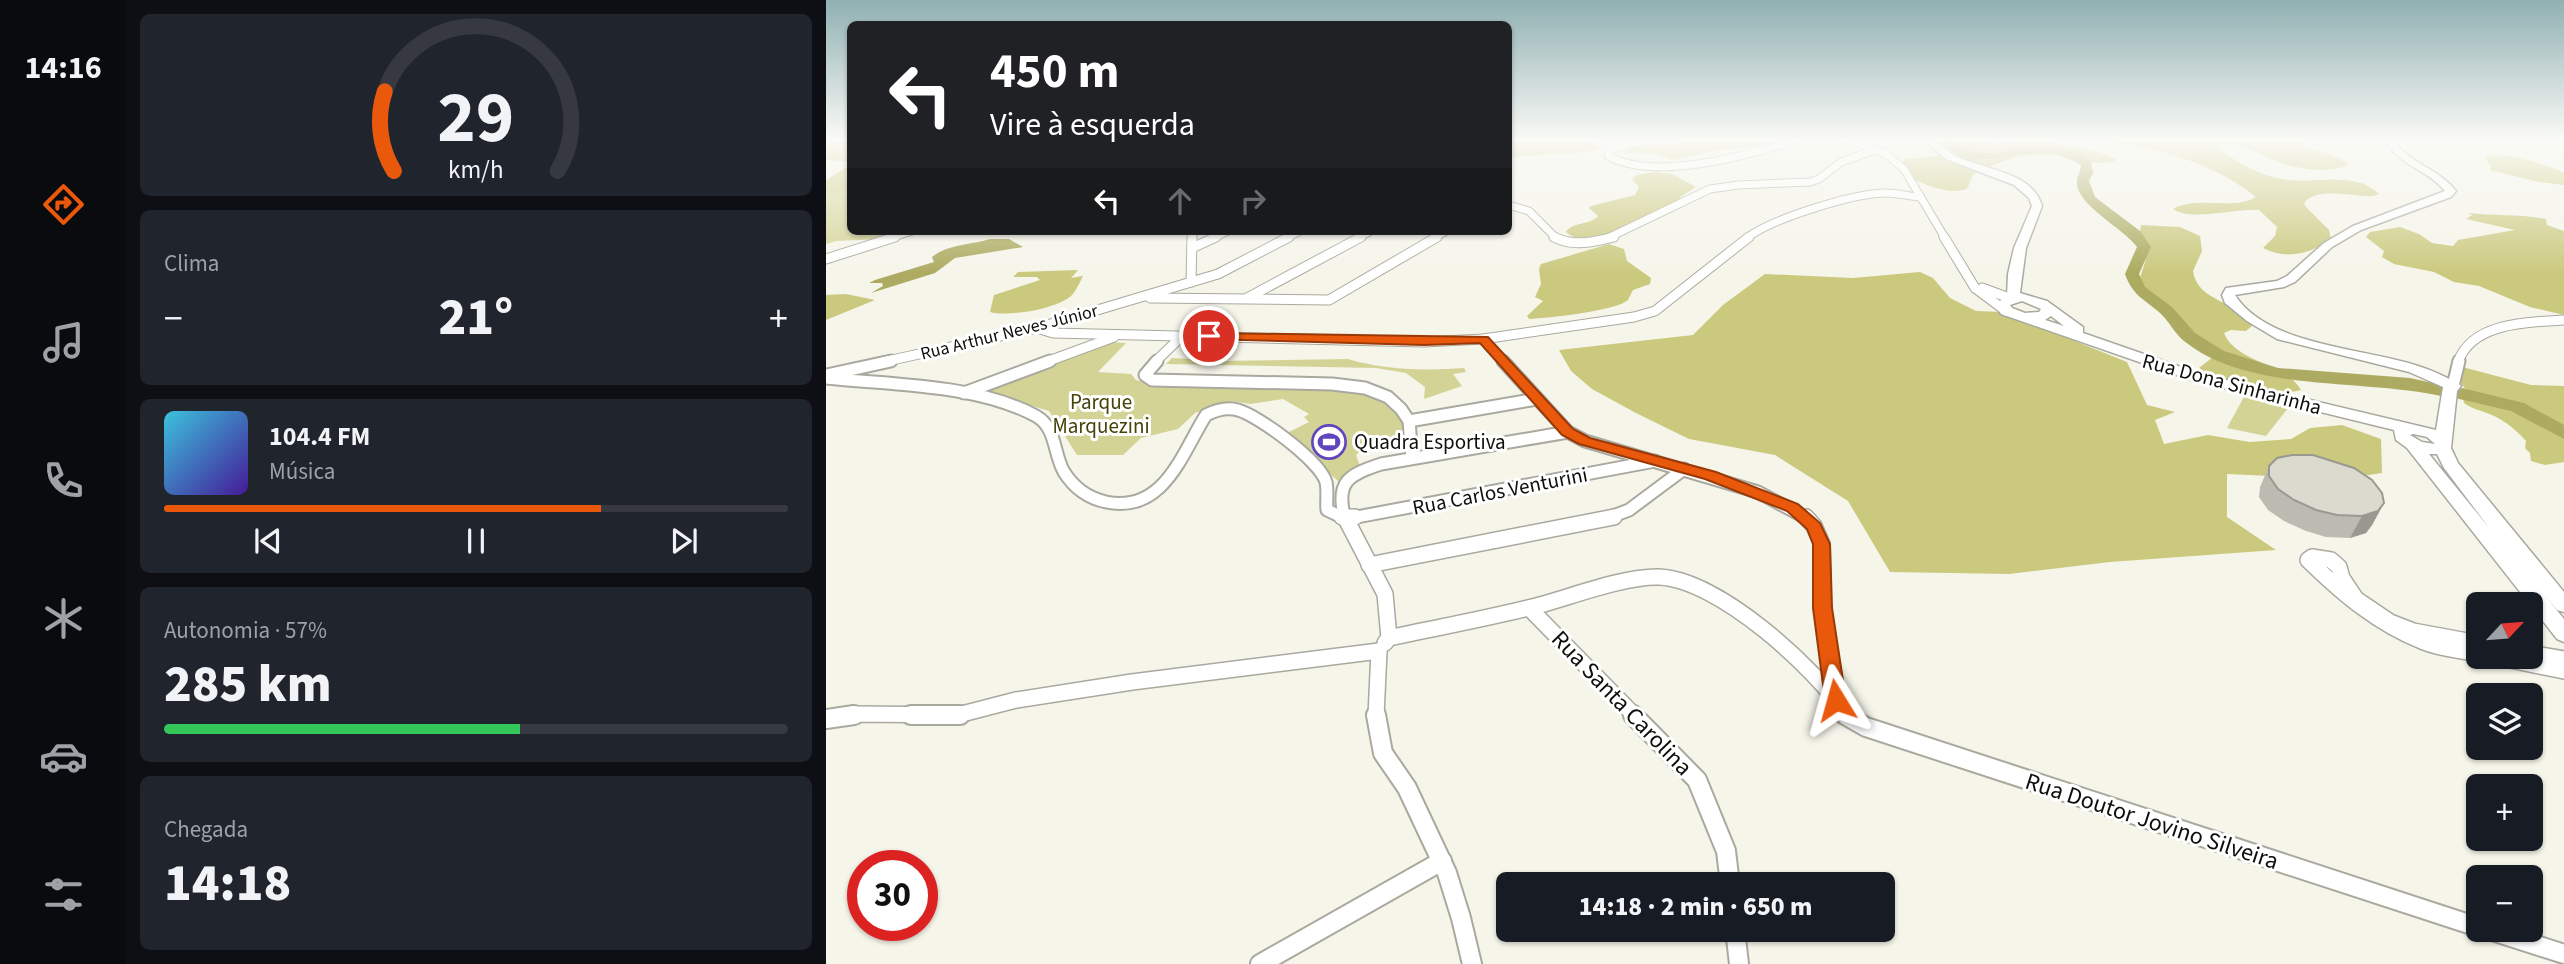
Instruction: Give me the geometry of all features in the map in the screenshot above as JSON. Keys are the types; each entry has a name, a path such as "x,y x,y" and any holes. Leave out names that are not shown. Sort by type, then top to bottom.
{"street":[{"path":"1512,205 1525,206 1532,211 1546,233 1556,240 1569,243 1599,241 1662,215 1709,190 1785,184"},
{"path":"1912,184 1975,288 2010,303 2029,299 2047,308"},
{"path":"2010,303 2020,248 2038,205 2034,193 2017,184"},
{"path":"2446,184 2451,191 2447,195 2357,228 2328,245 2291,279 2280,284 2231,291 2228,295 2240,309 2273,333 2291,340 2414,369 2454,386"},
{"path":"1037,328 1053,332 1424,342 1483,339 1634,317 1655,311 1760,229 1850,198 1885,193 1919,197"},
{"path":"826,259 900,235"},
{"path":"1191,282 1192,235"},
{"path":"1192,248 1220,235"},
{"name":"Rua Arthur Neves Júnior","path":"826,377 1037,328 1139,298 1234,267 1293,235"},
{"path":"1244,300 1364,235"},
{"path":"1139,298 1329,300 1439,235"},
{"path":"2015,271 2047,308"},
{"name":"Rua Dona Sinharinha","path":"2010,303 2024,317 2104,347 2196,377 2361,419 2413,437"},
{"path":"2024,317 2044,316 2047,308"},
{"name":"Rua Dona Sinharinha","path":"2047,308 2104,347"},
{"path":"2564,320 2533,321 2474,339 2462,351 2454,386 2449,390 2443,439 2450,464 2564,606"},
{"path":"960,395 1121,334"},
{"path":"1182,336 1145,375 1152,380 1332,384 1365,388 1388,397 1401,409 1409,421 1412,458"},
{"path":"1483,339 1568,432 1585,441 1758,492 1792,507 1814,526 1822,544 1823,608 1836,700"},
{"path":"826,377 960,395 1014,406 1041,419 1055,438 1063,470 1081,494 1108,504 1131,502 1166,484 1206,415 1214,411 1240,410 1316,465 1325,482 1327,510 1346,519"},
{"path":"1409,421 1537,399"},
{"path":"1472,964 1466,931 1442,861 1406,786 1383,753 1377,721 1384,644 1384,591 1342,511 1340,491 1345,481 1358,472 1412,458 1568,432"},
{"path":"2413,437 2427,449 2443,439"},
{"path":"2413,437 2564,634"},
{"name":"Rua Carlos Venturini","path":"1346,519 1655,461"},
{"path":"1370,565 1615,517 1629,510 1684,469"},
{"path":"2466,641 2411,630 2381,616 2351,594 2340,578 2339,566 2331,560 2312,557 2308,561 2346,597 2377,619 2426,643 2466,651"},
{"name":"Rua Doutor Jovino Silveira","path":"826,719 857,714 958,715 1016,700 1384,644 1639,579 1659,577 1682,581 1717,598 1769,634 1836,700 1847,717 1907,741 2466,923"},
{"name":"Rua Santa Carolina","path":"1529,608 1697,780 1726,851 1729,872"},
{"path":"2543,655 2564,659"},
{"path":"2543,666 2564,671"},
{"path":"1260,964 1442,861"},
{"path":"1737,942 1740,964"},
{"path":"2527,942 2564,954"}],"green space":[{"path":"847,189 847,235 894,235 882,239 826,244 826,193"},
{"name":"Parque Marquezini","path":"1109,342 1126,343 1098,372 1131,374 1136,380 1148,383 1337,387 1386,398 1406,420 1406,436 1370,444 1356,455 1360,466 1338,481 1285,434 1309,422 1304,417 1309,414 1283,399 1250,404 1232,401 1195,413 1178,429 1141,438 1123,455 1077,455 1049,411 985,392"},
{"path":"1172,358 1221,361 1348,359 1406,369 1464,368 1466,372 1453,374 1462,386 1424,399 1425,387 1406,373 1376,368 1166,364"},
{"path":"2245,395 2288,408 2266,436 2227,428"}],"shaded area":[{"path":"826,184 847,184 847,190 826,194"},
{"path":"1636,184 1690,184 1696,187 1679,198 1678,202 1622,231 1591,239 1577,238 1566,232 1573,226 1598,216 1589,208 1591,206 1635,195 1639,187"},
{"path":"1925,184 1969,184 1967,189 1959,191"},
{"path":"2238,184 2362,184 2379,194 2326,194 2310,198 2304,203 2306,207 2329,230 2331,239 2298,254 2281,254 2263,248 2275,236 2277,227 2259,210 2202,215 2181,213 2173,209 2193,203 2236,203 2256,197"},
{"path":"2468,213 2546,219 2547,225 2564,231 2564,315 2530,307 2479,286 2454,282 2434,272 2394,264 2382,257 2384,251 2366,237 2370,232 2400,227 2419,234 2432,243 2453,246 2458,240 2515,230 2466,219 2472,215"},
{"path":"2141,225 2180,227 2200,236 2202,251 2193,271 2196,281 2210,295 2247,317 2253,325 2246,331 2231,330 2224,333 2230,343 2249,357 2284,374 2301,390 2278,395 2207,376 2199,368 2213,357 2150,296 2142,284 2140,278 2146,259 2139,238"},
{"path":"990,239 1009,239 1023,247 955,258 935,273 871,293 883,286 882,283 869,283 875,280 934,262 932,257 945,250"},
{"path":"1609,244 1624,249 1627,261 1651,278 1650,284 1633,290 1628,300 1621,304 1581,313 1529,319 1527,316 1543,301 1535,297 1541,284 1541,264"},
{"path":"1078,270 1071,278 1083,276 1074,293 1065,300 1033,311 990,312 994,295 1040,280 1037,277 1013,277 1018,272"},
{"path":"1920,272 1933,278 1950,298 1976,311 2003,312 2127,362 2147,405 2175,412 2155,420 2164,444 2208,435 2250,442 2291,439 2310,428 2342,425 2381,439 2382,473 2342,479 2227,474 2227,517 2276,550 2110,562 2009,574 1890,572 1848,501 1775,455 1689,439 1636,413 1592,389 1571,371 1559,350 1693,335 1723,305 1765,274 1853,278"},
{"path":"846,294 875,300 826,320 826,295"},
{"path":"2462,367 2531,385 2564,386 2564,462 2545,465 2531,461 2530,453 2525,448 2526,441 2517,432 2496,417 2464,403 2463,398 2468,393 2459,380"}],"building":[{"path":"2313,455 2354,468 2372,480 2382,493 2384,503 2378,511 2362,516 2337,515 2316,510 2294,500 2278,489 2269,476 2269,466 2277,458"}],"waterway":[{"path":"2084,184 2089,199 2135,234 2144,247 2132,274 2138,289 2166,310 2189,337 2218,355 2277,373 2410,383 2445,391"},
{"path":"2462,394 2517,407 2564,433"}],"place":[{"name":"Quadra Esportiva","path":"1329,442"}],"route":[{"path":"1209,336 1424,342 1483,339 1568,432 1585,441 1711,476 1792,507 1814,526 1822,544 1823,608 1836,700"}]}
